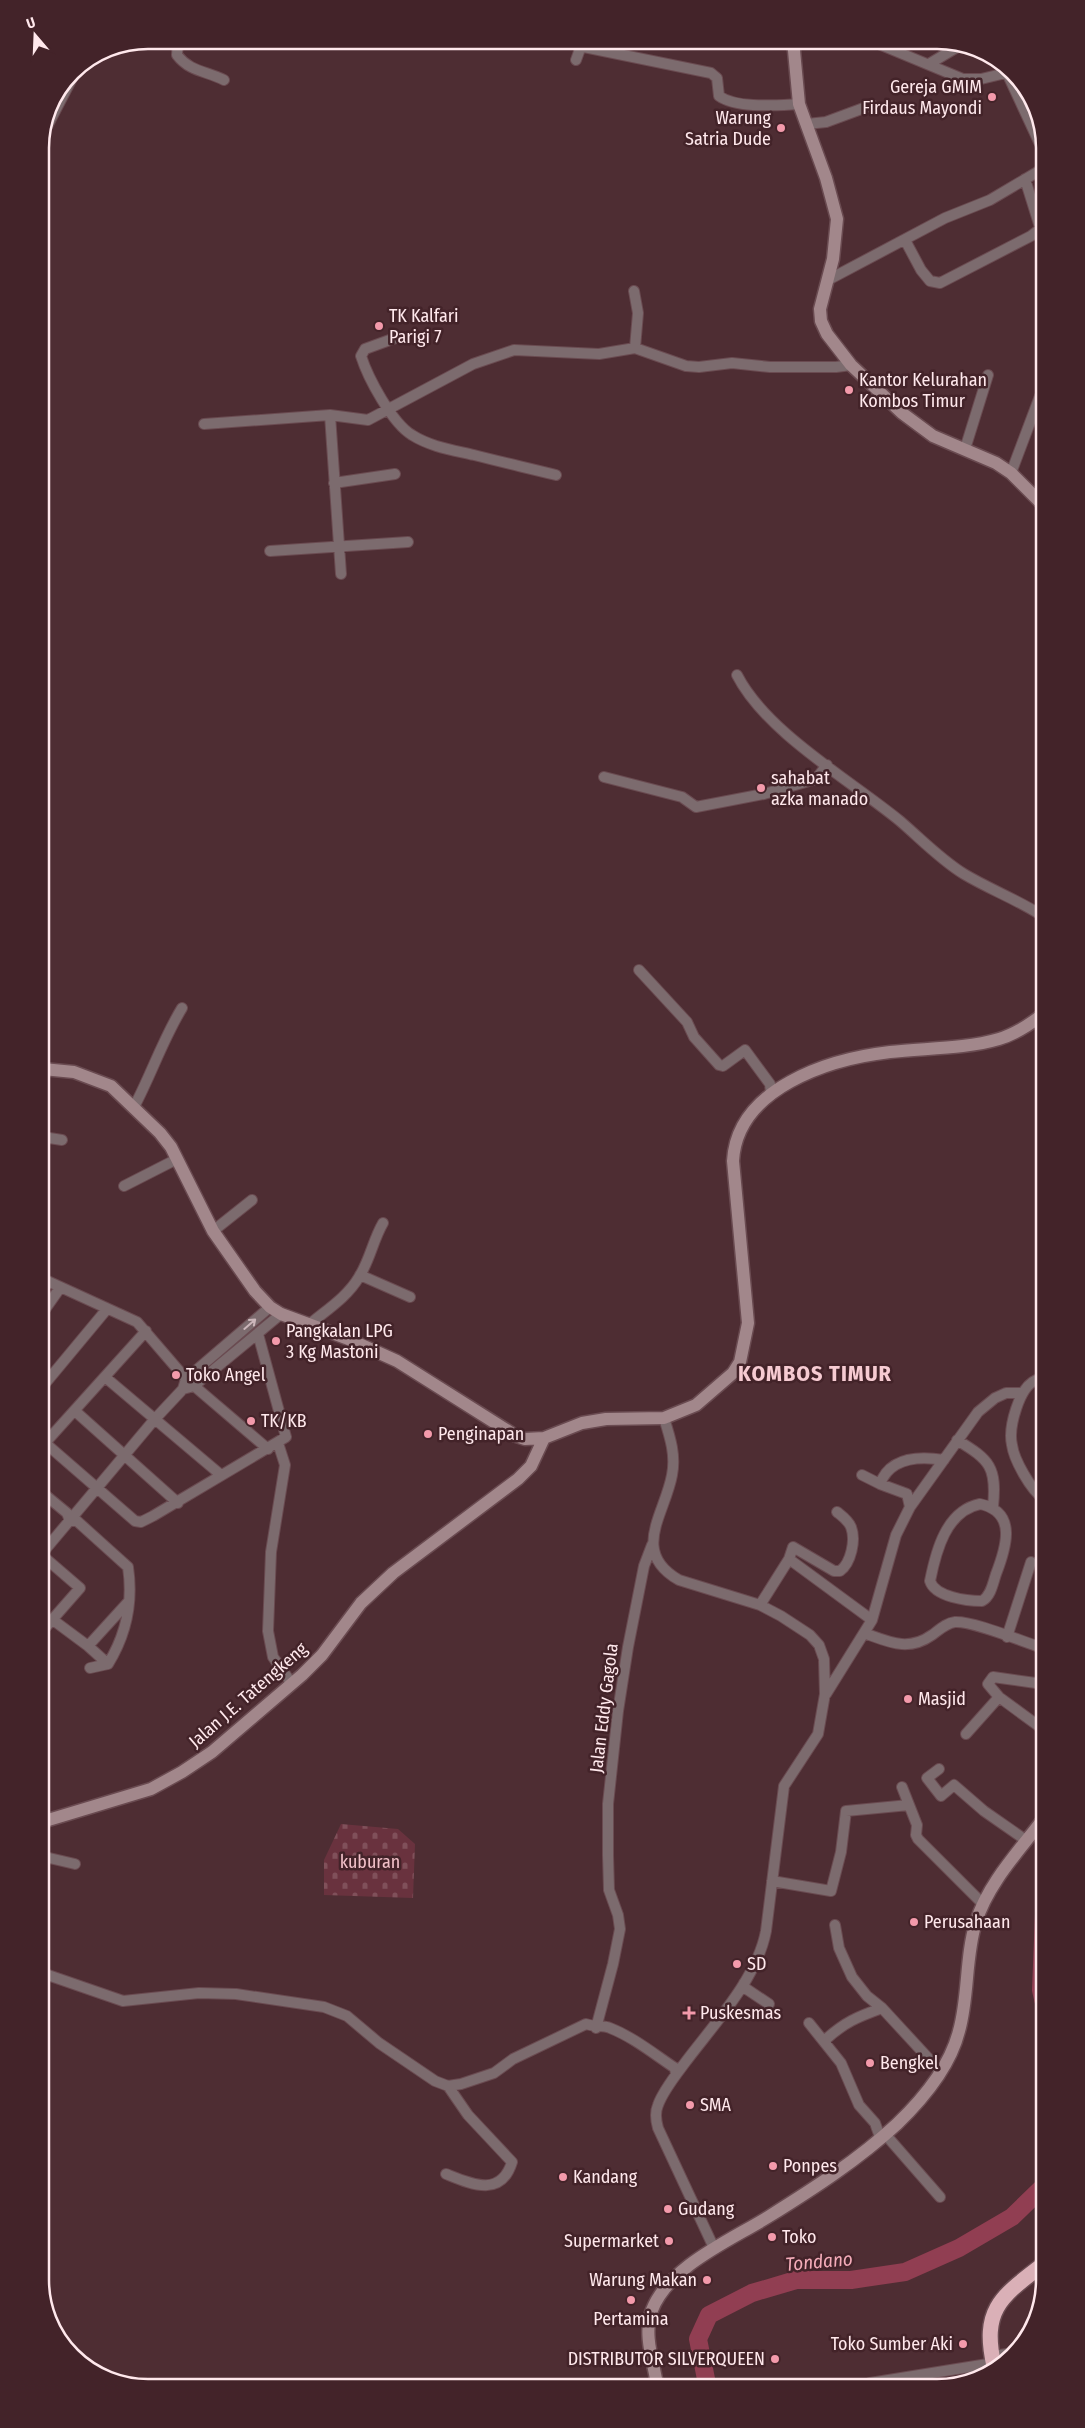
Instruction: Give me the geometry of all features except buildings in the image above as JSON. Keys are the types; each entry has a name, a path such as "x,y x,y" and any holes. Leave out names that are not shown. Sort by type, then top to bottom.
{"highway":[{"path":"994,2362 990,2332 992,2314 1012,2289 1036,2270"}],"street":[{"path":"177,49 177,56 192,69 224,80"},
{"path":"576,60 580,49"},
{"path":"597,49 710,73 717,78 719,96 728,100 766,106 799,104"},
{"path":"793,49 799,104 837,219 828,280 822,297 821,321 827,334 851,365 886,399 916,423 933,436 996,463 1011,474 1036,498"},
{"path":"892,49 967,80 1003,74"},
{"path":"929,64 952,50"},
{"path":"1014,85 1035,132"},
{"path":"807,124 826,122 872,105"},
{"path":"828,280 945,218 990,200 1036,174"},
{"path":"1026,180 1036,211"},
{"path":"905,240 921,270 930,282 940,283 1036,232"},
{"path":"634,291 638,313 635,348"},
{"path":"398,337 364,349 362,356 373,382 390,410 410,434 424,442 556,475"},
{"path":"204,424 330,415 368,420 390,410 473,364 514,350 599,354 635,348 692,367 732,363 770,368 851,365"},
{"path":"965,449 988,375"},
{"path":"1011,474 1036,407"},
{"path":"330,415 341,574"},
{"path":"334,483 395,474"},
{"path":"270,551 408,542"},
{"path":"737,675 750,697 760,709 963,873 1010,895 1036,912"},
{"path":"604,778 682,797 696,807 764,794 816,779 827,765"},
{"path":"639,970 687,1022 694,1037 719,1065 723,1066 745,1050 770,1084 771,1093"},
{"path":"134,1107 171,1026 182,1008"},
{"path":"49,1070 74,1072 111,1086 160,1133 177,1159 213,1231 255,1291 270,1307 281,1314 311,1323 396,1362 516,1436 526,1439 544,1438 582,1423 606,1419 664,1418 696,1405 733,1373 740,1362 748,1323 733,1161 734,1144 740,1127 771,1093 817,1069 866,1056 1000,1039 1024,1029 1036,1020"},
{"path":"49,1138 62,1140"},
{"path":"124,1186 177,1159"},
{"path":"213,1231 252,1200"},
{"path":"311,1323 351,1289 360,1275 374,1237 383,1223"},
{"path":"360,1275 410,1297"},
{"path":"49,1282 137,1322 188,1384 268,1449"},
{"path":"49,1304 60,1288"},
{"path":"49,1545 154,1420 224,1346 270,1307"},
{"path":"49,1379 107,1309"},
{"path":"188,1384 234,1354 281,1314"},
{"path":"49,1437 75,1411 146,1331"},
{"path":"49,1446 138,1522 178,1503 286,1437 258,1334"},
{"path":"224,1346 234,1354"},
{"path":"104,1377 221,1475"},
{"path":"1036,1380 1022,1393 1012,1425 1012,1446 1032,1487 1036,1491"},
{"path":"825,1694 872,1620 896,1535 910,1507 978,1412 995,1398 1006,1393 1022,1393"},
{"path":"75,1411 178,1503"},
{"name":"Jalan Eddy Gagola","path":"596,2028 620,1929 618,1915 609,1890 608,1804 618,1711 644,1566 672,1475 672,1444 664,1418"},
{"name":"Jalan J.E. Tatengkeng","path":"49,1819 150,1789 182,1772 212,1752 292,1684 322,1655 361,1603 393,1573 518,1479 530,1466 544,1438"},
{"path":"957,1440 982,1455 994,1474 993,1507 1002,1516 1006,1539 1004,1552 986,1598 974,1601 937,1590 930,1581 934,1562 941,1541 953,1520 962,1510 969,1507 980,1504 993,1507"},
{"path":"278,1443 285,1465 270,1552 268,1631 273,1657 292,1684"},
{"path":"880,1484 886,1472 894,1465 925,1457 944,1460"},
{"path":"862,1474 880,1484 907,1494 910,1507"},
{"path":"49,1498 68,1513 70,1521"},
{"path":"760,1605 789,1559 793,1547 834,1571 840,1571 846,1567 849,1561 853,1534 847,1521 837,1512"},
{"path":"70,1521 77,1521 126,1564 129,1572 129,1601 126,1625 108,1664"},
{"path":"652,1545 659,1564 667,1574 678,1580 760,1605 781,1616 810,1635 819,1644 824,1659 825,1694 818,1734 784,1786 764,1940 754,1966 744,1983 676,2075 657,2106 656,2119 714,2248"},
{"path":"789,1559 872,1620"},
{"path":"49,1561 80,1588 49,1624"},
{"path":"1007,1637 1031,1562"},
{"path":"88,1646 129,1601"},
{"path":"53,1620 88,1646 108,1664"},
{"path":"864,1633 901,1646 910,1646 922,1641 948,1624 956,1622 972,1624 1036,1646"},
{"path":"824,1659 842,1667"},
{"path":"90,1668 108,1664"},
{"path":"1036,1683 991,1678 988,1684 999,1697 1036,1724"},
{"path":"966,1734 999,1697"},
{"path":"939,1769 927,1778 941,1796 954,1784 984,1811 1027,1841"},
{"path":"902,1787 917,1825 916,1835 918,1839 983,1904"},
{"path":"772,1881 831,1891 841,1852 846,1811 909,1805"},
{"path":"656,2379 648,2332 652,2308 672,2280 714,2248 807,2192 883,2136 914,2106 941,2072 952,2052 960,2030 975,1924 983,1904 1006,1868 1036,1829"},
{"path":"49,1858 75,1864"},
{"path":"834,1925 838,1948 852,1977 867,1996 882,2008 941,2072"},
{"path":"49,1975 123,2001 199,1993 236,1994 324,2007 347,2016 379,2043 435,2081 448,2086 461,2084 494,2072 513,2059 586,2024 596,2028 608,2027 628,2038 675,2068 676,2075"},
{"path":"744,1983 745,1988 769,2004"},
{"path":"825,2040 850,2020 882,2008"},
{"path":"809,2023 825,2040 846,2070 859,2105 875,2123 883,2136 940,2197"},
{"path":"446,2174 473,2185 485,2187 498,2181 508,2171 512,2162 468,2115 448,2086"},
{"path":"894,2379 993,2362"}],"green space":[{"name":"kuburan","path":"341,1824 398,1829 415,1844 413,1898 324,1895 324,1860"}],"waterway":[{"name":"Tondano","path":"706,2379 698,2339 709,2315 752,2293 796,2280 851,2280 905,2272 959,2248 1012,2217 1036,2194"}],"place":[{"name":"Gereja GMIM Firdaus Mayondi","path":"992,97"},
{"name":"Warung Satria Dude","path":"781,128"},
{"name":"TK Kalfari Parigi 7","path":"379,326"},
{"name":"Kantor Kelurahan Kombos Timur","path":"849,390"},
{"name":"sahabat azka manado","path":"761,788"},
{"name":"Pangkalan LPG 3 Kg Mastoni","path":"276,1341"},
{"name":"Toko Angel","path":"176,1375"},
{"name":"TK/KB","path":"251,1421"},
{"name":"Penginapan","path":"428,1434"},
{"name":"Masjid","path":"908,1699"},
{"name":"Perusahaan","path":"914,1922"},
{"name":"SD","path":"737,1964"},
{"name":"Puskesmas","path":"689,2013"},
{"name":"Bengkel","path":"870,2063"},
{"name":"SMA","path":"690,2105"},
{"name":"Ponpes","path":"773,2166"},
{"name":"Kandang","path":"563,2177"},
{"name":"Gudang","path":"668,2209"},
{"name":"Toko","path":"772,2237"},
{"name":"Supermarket","path":"669,2241"},
{"name":"Warung Makan","path":"707,2280"},
{"name":"Pertamina","path":"631,2300"},
{"name":"Toko Sumber Aki","path":"963,2344"},
{"name":"DISTRIBUTOR SILVERQUEEN","path":"775,2359"}],"district":[{"name":"KOMBOS TIMUR","path":"815,1373"}]}
